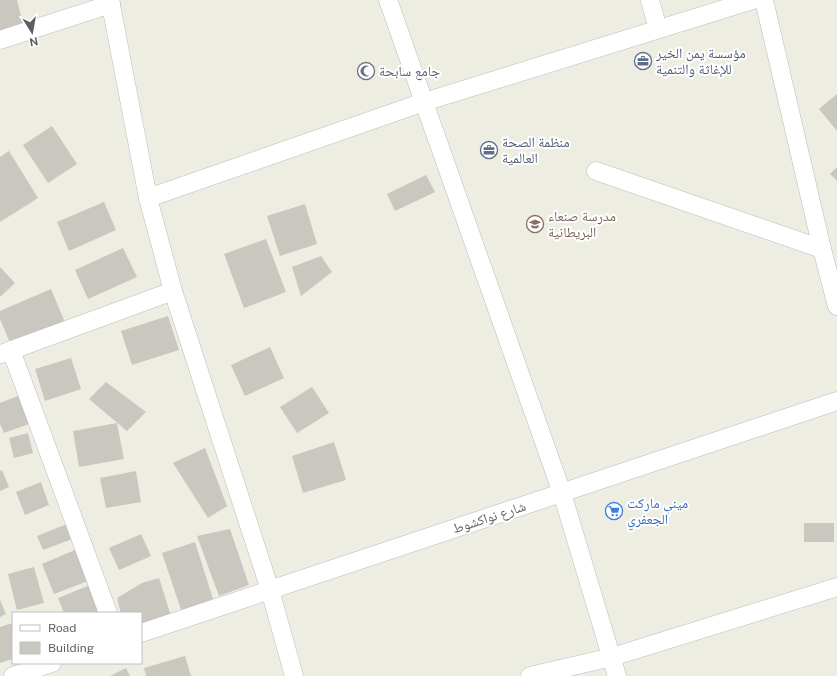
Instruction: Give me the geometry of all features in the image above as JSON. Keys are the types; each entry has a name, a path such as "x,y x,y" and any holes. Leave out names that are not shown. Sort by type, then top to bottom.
{"street":[{"path":"388,0 562,493 617,676"},
{"path":"650,0 658,29"},
{"path":"148,198 424,102 753,0"},
{"path":"764,0 822,249 837,306"},
{"path":"0,40 110,2 148,198 173,291 270,590 294,676"},
{"path":"596,171 822,249"},
{"path":"108,612 5,352 173,291"},
{"name":"شارع نواكشوط","path":"142,633 837,401"},
{"path":"530,676 612,657 837,587"},
{"path":"12,676 49,664"}],"building":[{"path":"0,0 17,0 23,24 0,33"},
{"path":"837,94 837,131 819,109"},
{"path":"52,126 77,164 48,183 23,145"},
{"path":"9,151 38,198 0,222 0,157"},
{"path":"837,167 837,181 830,174"},
{"path":"426,175 435,192 395,211 387,194"},
{"path":"104,202 116,230 69,251 57,222"},
{"path":"305,204 317,244 280,256 267,216"},
{"path":"266,239 286,292 244,308 224,254"},
{"path":"123,248 137,277 88,299 75,270"},
{"path":"321,256 332,272 301,296 292,267"},
{"path":"0,267 15,283 0,297"},
{"path":"51,289 67,327 13,350 0,319 0,311"},
{"path":"168,316 179,350 132,365 121,331"},
{"path":"270,347 284,378 245,396 231,365"},
{"path":"71,358 81,389 45,401 35,369"},
{"path":"106,382 146,412 127,431 89,399"},
{"path":"312,387 329,413 297,433 280,407"},
{"path":"18,396 29,424 4,433 0,424 0,403"},
{"path":"117,423 124,459 79,467 73,431"},
{"path":"28,433 33,453 14,458 9,438"},
{"path":"334,442 346,480 303,493 292,456"},
{"path":"205,448 227,506 208,518 173,463"},
{"path":"2,470 9,487 0,491 0,471"},
{"path":"136,471 141,502 106,508 100,478"},
{"path":"41,482 49,505 25,515 16,492"},
{"path":"804,523 834,523 834,542 804,542"},
{"path":"67,524 72,539 43,550 37,536"},
{"path":"230,529 249,585 219,596 197,536"},
{"path":"141,534 151,556 119,570 109,548"},
{"path":"195,542 213,599 181,610 162,553"},
{"path":"75,550 88,581 54,594 42,564"},
{"path":"34,567 44,603 17,610 8,574"},
{"path":"159,578 172,619 142,629 142,612 121,612 117,598 142,583"},
{"path":"90,585 102,612 64,612 58,598"},
{"path":"0,600 6,614 0,617"},
{"path":"12,623 12,659 0,663 0,627"},
{"path":"185,656 191,676 146,676 144,668"},
{"path":"126,668 130,676 110,676"}],"place":[{"name":"مؤسسة يمن الخير للإغاثة والتنمية","path":"643,61"},
{"name":"جامع سابحة","path":"366,71"},
{"name":"منظمة الصحة العالمية","path":"489,150"},
{"name":"مدرسة صنعاء البريطانية","path":"535,224"},
{"name":"ميني ماركت الجعفري","path":"614,511"}]}
